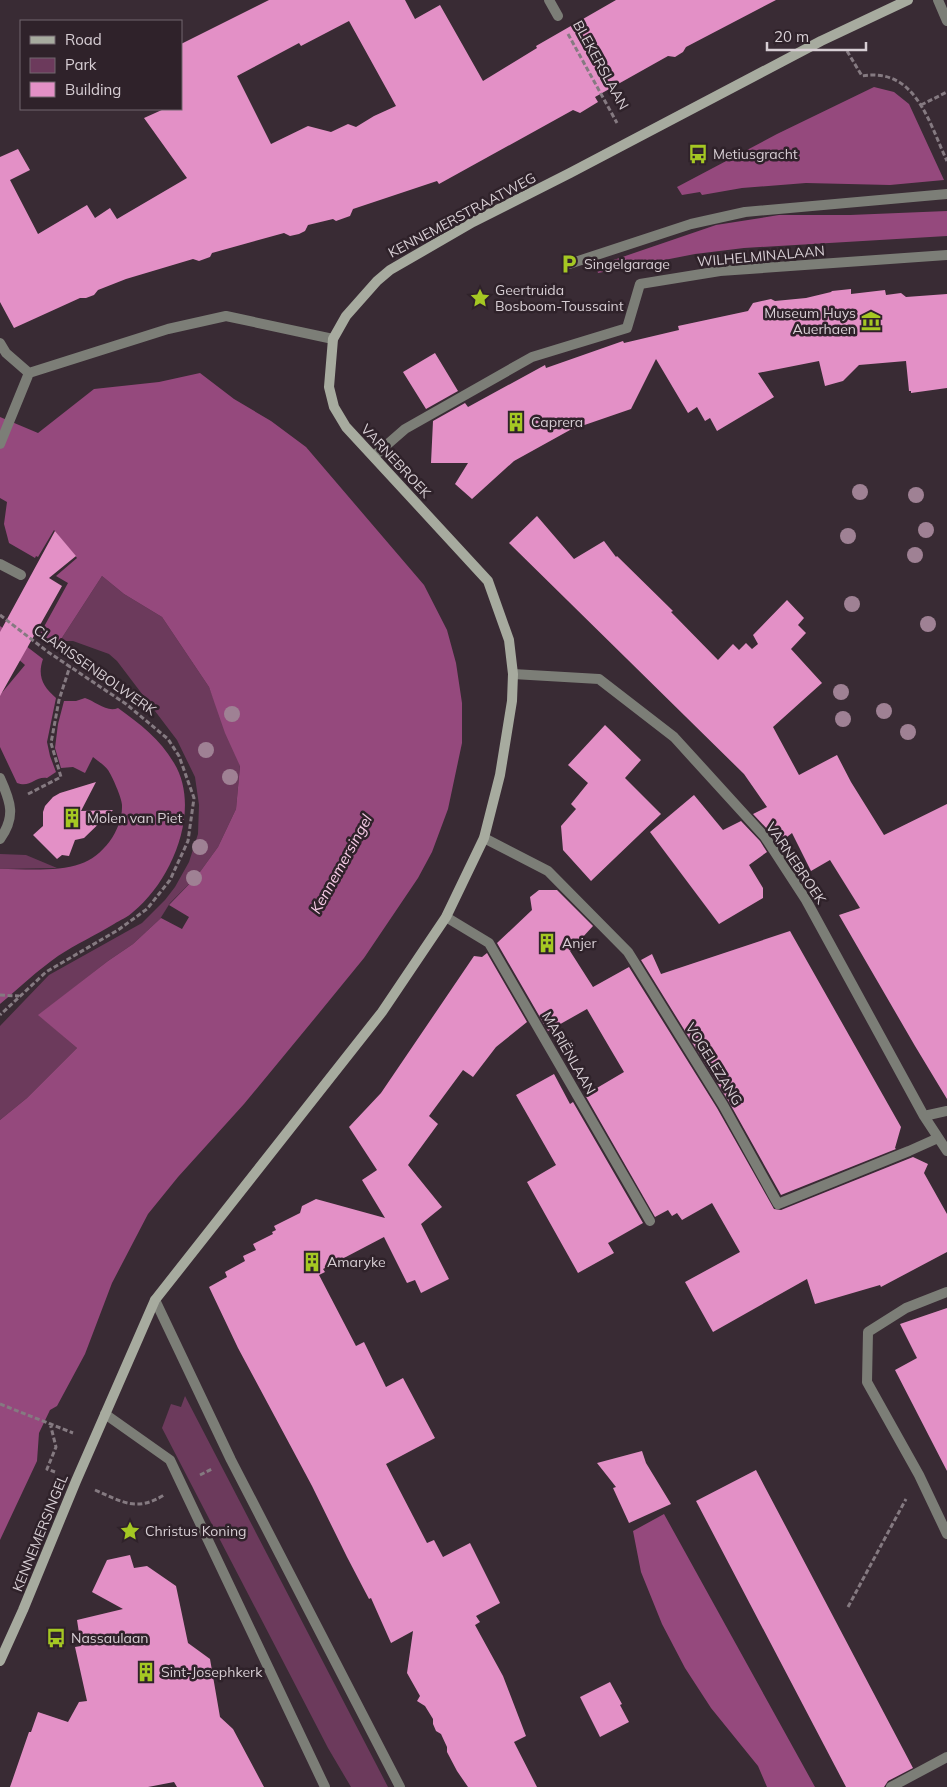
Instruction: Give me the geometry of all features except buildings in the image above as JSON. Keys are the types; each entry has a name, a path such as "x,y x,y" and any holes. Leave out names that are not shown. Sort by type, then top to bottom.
{"main road":[{"name":"KENNEMERSTRAATWEG","path":"332,339 346,316 377,281 390,270 473,222 837,33 908,0"},
{"name":"VARNEBROEK","path":"332,339 329,387 334,406 346,427 488,581 509,640 513,674"},
{"path":"105,1414 155,1300 382,1012 446,917 484,838 500,775 507,736 512,701 513,674"},
{"name":"KENNEMERSINGEL","path":"0,1661 105,1414"}],"street":[{"name":"BLEKERSLAAN","path":"549,0 558,16"},
{"path":"938,0 947,21"},
{"path":"569,264 691,224 745,212 947,194"},
{"name":"WILHELMINALAAN","path":"374,456 406,429 532,358 627,328 640,284 720,270 947,255"},
{"path":"29,373 168,329 226,316 332,339"},
{"path":"0,343 6,354 29,373"},
{"path":"0,444 29,373"},
{"path":"0,564 21,575"},
{"name":"VARNEBROEK","path":"513,674 600,679 674,737 764,837 796,884 924,1116 947,1151"},
{"path":"0,778 7,794 10,812 9,827 0,839"},
{"name":"VOGELEZANG","path":"484,838 548,871 628,952 723,1105 778,1204 938,1138"},
{"name":"MARIËNLAAN","path":"446,917 488,943 650,1221"},
{"path":"924,1116 947,1110"},
{"path":"947,1292 906,1308 868,1332 867,1382 919,1475 947,1534"},
{"path":"155,1300 231,1460 400,1787"},
{"path":"105,1414 170,1460 326,1787"},
{"path":"891,1787 947,1757"}],"path":[{"name":"BLEKERSLAAN","path":"558,16 628,143"},
{"path":"837,33 862,76 872,74 889,76 908,87 921,105 947,161"},
{"path":"921,105 947,92"},
{"name":"CLARISSENBOLWERK","path":"0,615 126,704 168,739 179,756 194,798 188,841 170,880 147,909 118,930 46,972 0,1015"},
{"path":"27,794 61,777 50,743 70,666"},
{"path":"0,995 20,996"},
{"path":"0,1404 50,1423 56,1447 47,1469 56,1472"},
{"path":"94,1490 127,1504 151,1503 181,1484 231,1460"},
{"path":"848,1607 919,1475"}],"green space":[{"path":"102,576 124,594 162,617 209,687 240,765 236,809 218,847 197,876 170,903 160,919 133,944 108,961 39,1015 77,1048 27,1098 0,1120 0,1026 49,975 142,923 175,887 189,862 198,834 199,805 195,777 177,740 117,661 109,654 73,641 65,641 56,647"},
{"path":"0,854 26,855 57,868 0,869"},
{"path":"185,1396 388,1787 351,1787 328,1748 162,1428 171,1404 181,1407"}],"shaded area":[{"path":"874,87 894,92 909,104 944,180 890,185 806,183 742,188 702,195 700,192 682,195 677,187 777,134"},
{"path":"947,211 947,236 744,248 695,254 598,273 596,266 716,225 779,215 850,215"},
{"path":"200,373 234,399 271,421 306,447 424,585 447,630 456,663 462,703 462,743 448,809 432,852 418,878 364,958 244,1104 178,1177 148,1214 112,1283 85,1354 57,1406 50,1410 39,1433 37,1461 0,1540 0,1120 27,1098 77,1048 38,1015 133,944 161,918 182,929 189,917 169,905 197,876 218,847 236,809 240,766 225,733 209,687 162,617 124,594 102,576 56,647 40,634 68,583 56,576 77,558 54,530 38,557 36,556 35,558 9,543 4,524 7,502 0,498 0,417 38,433 94,389 159,382"},
{"path":"0,626 43,659 41,665 42,681 56,698 47,742 56,772 47,778 26,784 17,783 0,747 0,695 25,665 0,643"},
{"path":"85,698 105,708 118,708 149,732 174,763 182,781 185,801 184,822 179,843 160,882 147,899 133,912 58,956 0,1004 0,869 52,869 80,864 104,849 119,823 122,802 108,770 93,757 85,773 73,767 61,768 55,748 58,724 64,701 76,701"},
{"path":"664,1514 815,1787 767,1787 758,1766 711,1708 685,1668 662,1624 641,1572 633,1531"}],"place":[{"name":"Metiusgracht","path":"698,154"},
{"name":"Singelgarage","path":"569,264"},
{"name":"Geertruida Bosboom-Toussaint","path":"480,298"},
{"name":"Museum Huys Auerhaen","path":"871,321"},
{"name":"Caprera","path":"516,422"},
{"name":"Molen van Piet","path":"72,818"},
{"name":"Anjer","path":"547,943"},
{"name":"Amaryke","path":"312,1262"},
{"name":"Christus Koning","path":"130,1531"},
{"name":"Nassaulaan","path":"56,1638"},
{"name":"Sint-Josephkerk","path":"146,1672"}],"water label":[{"name":"Kennemersingel","path":"341,864"}]}
